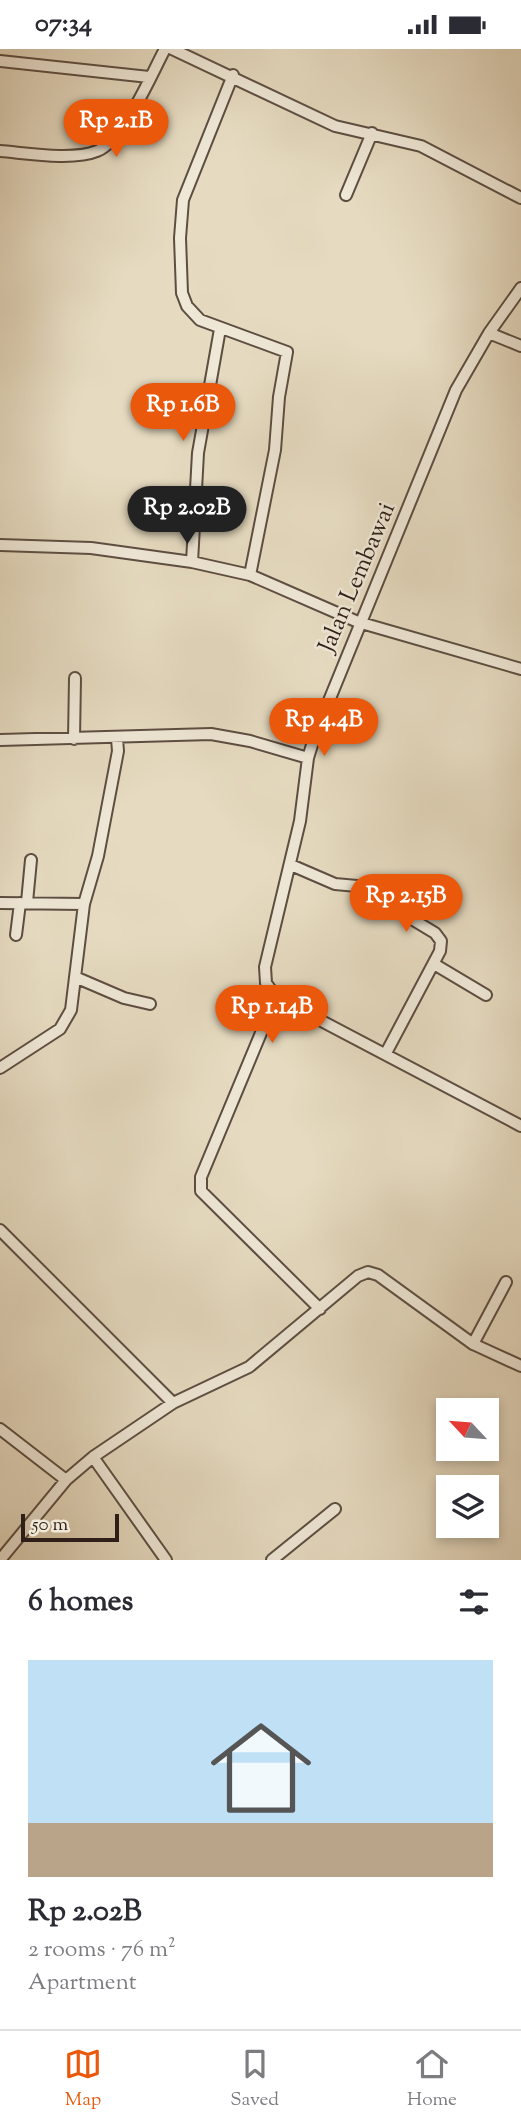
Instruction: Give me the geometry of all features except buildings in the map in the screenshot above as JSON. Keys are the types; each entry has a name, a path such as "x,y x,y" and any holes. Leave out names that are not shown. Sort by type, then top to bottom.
{"street":[{"path":"0,151 53,155 95,152 107,146 123,124 165,49"},
{"path":"172,49 233,75 335,126 421,146 521,198"},
{"path":"0,61 149,77"},
{"path":"233,75 187,188 181,211 182,293 193,314 220,329 287,352 279,397 275,450 250,575"},
{"path":"346,195 372,133"},
{"name":"Jalan Lembawai","path":"276,997 266,983 265,967 303,806 307,758 358,622 456,390 489,333 521,288"},
{"path":"192,562 198,453 220,329"},
{"path":"489,333 521,346"},
{"path":"0,545 91,548 192,562 250,575 358,622 521,669"},
{"path":"74,740 75,678"},
{"path":"0,740 117,739 211,734 250,741 307,758"},
{"path":"0,1068 60,1029 71,1010 84,904 106,816 118,751 117,739"},
{"path":"16,935 31,860"},
{"path":"291,865 335,884 357,886 435,933 441,941 434,964 386,1053"},
{"path":"0,904 84,904"},
{"path":"434,964 486,995"},
{"path":"75,977 124,998 150,1004"},
{"path":"320,1309 201,1191 201,1177 276,997 521,1124"},
{"path":"0,1230 173,1403"},
{"path":"0,1560 66,1480 93,1457 173,1403 249,1367 368,1272 378,1275 472,1344 521,1366"},
{"path":"472,1344 506,1282"},
{"path":"0,1429 66,1480"},
{"path":"93,1457 166,1560"},
{"path":"272,1560 335,1509"}]}
